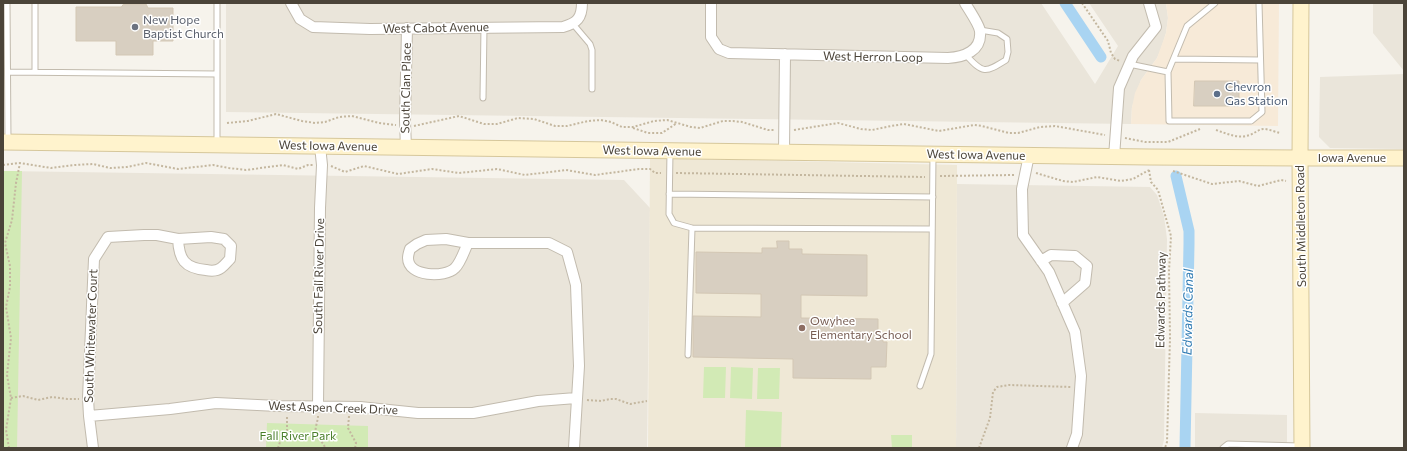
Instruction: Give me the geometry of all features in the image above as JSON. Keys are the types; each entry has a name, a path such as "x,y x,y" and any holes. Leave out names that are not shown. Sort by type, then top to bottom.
{"street":[{"name":"West Cabot Avenue","path":"291,3 300,19 313,27 564,27 573,24"},
{"path":"573,24 579,18 582,11 582,3"},
{"name":"West Herron Loop","path":"711,3 711,37 719,49 729,53 948,58 966,55"},
{"path":"965,3 980,30 975,48 966,55"},
{"path":"1114,157 1119,88 1133,56 1156,27 1149,3"},
{"name":"South Middleton Road","path":"1301,3 1300,158 1302,447"},
{"name":"South Clan Place","path":"406,148 407,28"},
{"path":"784,152 785,54"},
{"name":"West Iowa Avenue","path":"6,142 1114,157 1149,164 1300,158"},
{"name":"South Fall River Drive","path":"318,406 320,208 322,165 320,146"},
{"path":"1029,156 1022,190 1023,235 1049,272 1075,332 1081,376 1077,434 1072,448"},
{"name":"Iowa Avenue","path":"1300,158 1404,158"},
{"name":"South Whitewater Court","path":"93,448 88,398 94,260 108,237 157,235 178,239"},
{"path":"211,237 224,239 231,246 230,259 217,270 188,267 181,256 178,239 211,237"},
{"path":"468,243 456,267 450,272 432,275 417,271 410,266 408,259 410,249 426,240 446,239 468,243 549,243 567,252 576,285 579,366 574,448"},
{"path":"1041,261 1051,255 1075,256 1087,266 1085,283 1062,302"},
{"name":"West Aspen Creek Drive","path":"89,416 170,409 216,403 349,407 418,413 473,413 538,401 576,398"}],"lane":[{"path":"6,142 8,72 7,3"},
{"path":"35,3 35,72"},
{"path":"217,3 217,145"},
{"path":"1215,3 1187,26 1168,72 1169,122 1251,121 1262,112 1259,3"},
{"path":"573,24 590,44 592,50 592,88"},
{"path":"483,98 484,27"},
{"path":"966,55 975,66 983,70 988,70 1006,60 1008,52 1007,40 998,33 980,30"},
{"path":"1174,59 1260,60"},
{"path":"1129,64 1168,72"},
{"path":"8,72 217,74"},
{"path":"670,151 669,214 674,223 692,228 932,229"},
{"path":"920,386 931,354 934,154"},
{"path":"669,194 933,198"},
{"path":"688,355 692,228"},
{"path":"1222,448 1228,444 1302,447"}],"path":[{"path":"1082,3 1108,41 1111,53 1115,59 1129,64"},
{"path":"227,123 248,121 276,114 315,123 325,122 339,117 352,116 379,123 405,126 416,126 459,116 484,124 497,124 518,118 534,119 556,126 567,126 588,121 602,120 622,127 632,127 654,121 667,120 700,128 723,121 733,121 742,122 768,130 797,130 830,123 838,123 861,129 872,130 904,124 939,131 982,126 1009,133 1018,133 1040,127 1054,126 1137,139 1145,142 1168,142 1204,129"},
{"path":"632,127 648,133 662,133 677,123"},
{"path":"1213,129 1235,136 1251,134 1265,129 1280,133"},
{"path":"3,166 20,164 50,168 93,164 110,168 127,167 146,163 178,169 213,164 246,170 283,165 298,169 308,165 322,165 331,166 345,172 364,166 398,174 432,169 459,173 497,169 525,175 566,170 595,175 638,169 650,169 655,173 933,176 1038,173 1063,181 1073,182 1098,177 1121,181 1133,179 1149,164"},
{"path":"9,448 6,430 11,398 7,375 11,338 6,307 10,286 10,266 5,243 12,220 15,189 20,164"},
{"name":"Edwards Pathway","path":"1149,164 1151,182 1158,190 1171,236 1169,271 1170,338 1167,442 1165,448"},
{"path":"1172,170 1212,184 1239,181 1258,186 1286,180"},
{"path":"980,448 990,418 993,392 997,387 1009,385 1080,387"},
{"path":"11,398 22,396 38,400 52,397 67,399 88,398"},
{"path":"576,398 601,401 616,399 630,404 647,401"},
{"path":"278,448 280,442 287,434 288,406"},
{"path":"318,406 318,422 315,431 316,435 326,448"},
{"path":"349,407 348,428 356,443 355,448"}],"shaded area":[{"path":"226,3 1041,3 1095,84 1118,46 1089,3 1166,3 1168,18 1166,33 1161,49 1157,58 1141,80 1132,107 1131,124 226,112"},
{"path":"1166,3 1279,3 1278,126 1131,124 1135,93 1141,80 1157,58 1166,33 1168,18"},
{"path":"1373,3 1404,3 1404,71 1373,33"},
{"path":"1404,74 1404,149 1330,148 1319,137 1320,77"},
{"name":"Owyhee Elementary School","path":"650,158 957,165 956,448 648,448"},
{"path":"3,171 624,180 650,208 647,448 3,448"},
{"path":"957,184 1150,187 1157,195 1164,216 1167,239 1164,440 1162,448 956,448"},
{"path":"1195,413 1287,415 1287,448 1195,448"}],"green space":[{"path":"3,171 22,171 17,448 3,448"},
{"path":"704,367 726,367 725,398 703,398"},
{"path":"731,367 753,368 752,399 730,398"},
{"path":"758,368 780,368 779,399 757,399"},
{"path":"746,410 782,412 781,448 745,448"},
{"name":"Fall River Park","path":"267,423 368,426 368,448 266,448"},
{"path":"891,435 912,435 912,448 892,448"}],"building":[{"path":"124,4 146,4 148,8 173,8 173,41 153,41 153,55 116,55 116,41 76,41 76,7 121,7"},
{"name":"Chevron Gas Station","path":"1195,81 1239,81 1239,106 1194,106"},
{"path":"777,241 789,241 789,249 802,249 802,254 867,255 867,296 801,295 801,318 878,319 878,336 883,336 883,342 887,342 886,367 871,367 871,379 793,378 793,359 693,357 693,316 761,317 761,294 696,293 696,252 762,253 762,248 777,248"}],"waterway":[{"name":"Edwards Canal","path":"1065,3 1101,57"},
{"name":"Edwards Canal","path":"1176,176 1189,231 1185,448"}],"place":[{"name":"New Hope Baptist Church","path":"135,27"},
{"name":"Chevron Gas Station","path":"1217,94"},
{"name":"Owyhee Elementary School","path":"802,328"}]}
